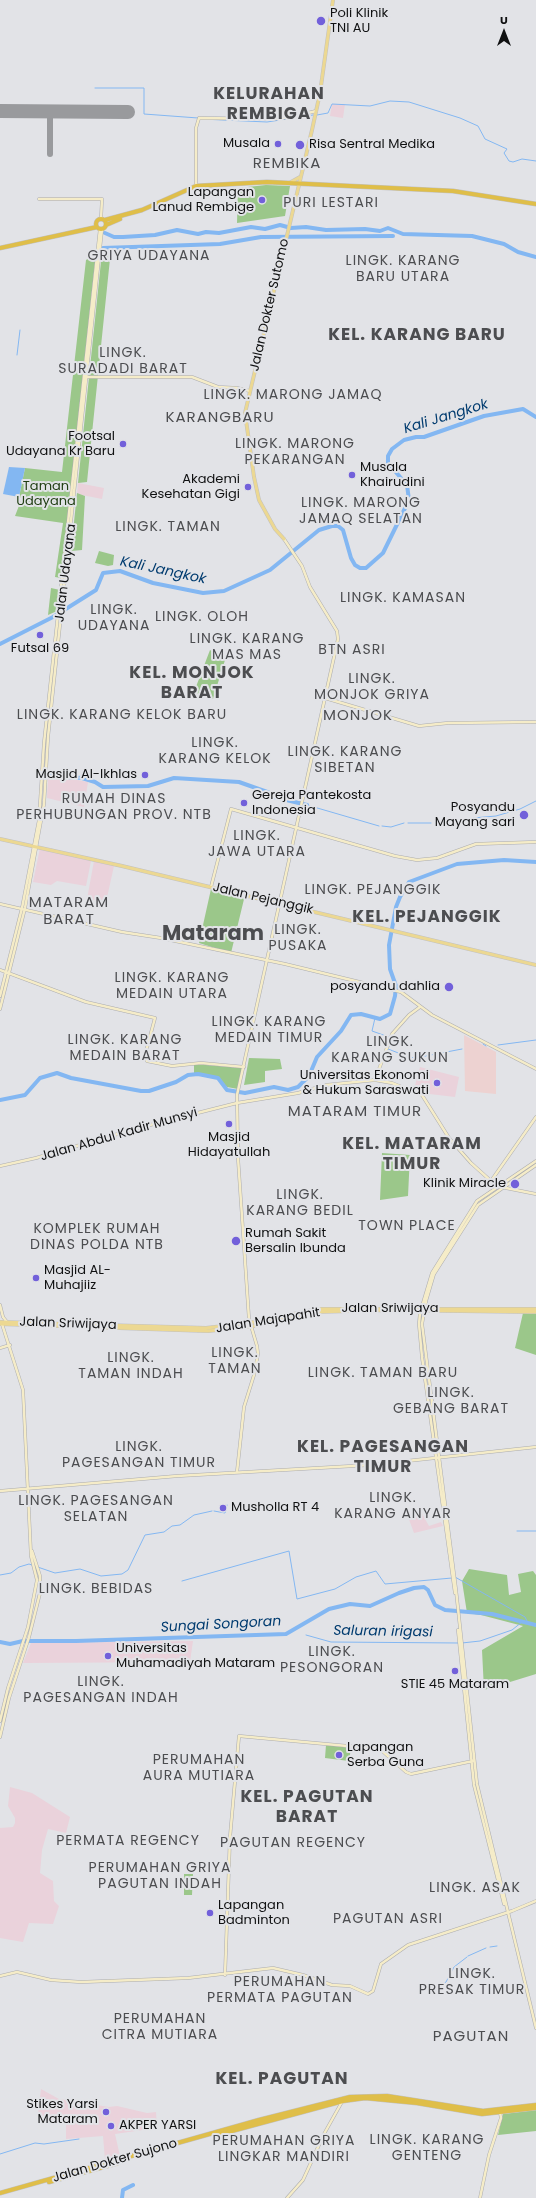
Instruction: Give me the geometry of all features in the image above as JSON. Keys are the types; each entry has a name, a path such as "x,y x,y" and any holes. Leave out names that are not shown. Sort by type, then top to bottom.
{"highway":[{"path":"0,248 35,240 51,233 106,225 196,186 299,182 458,192 536,204"},
{"path":"99,227 98,220 130,214"},
{"path":"103,219 106,225"},
{"name":"Jalan Dokter Sujono","path":"0,2194 343,2099 368,2095 483,2111 536,2105"},
{"path":"500,2110 536,2108"}],"main road":[{"name":"Jalan Dokter Sutomo","path":"285,541 267,515 258,494 244,418 316,113 333,0"},
{"path":"300,176 291,182 298,191 300,187 308,183"},
{"name":"Jalan Pejanggik","path":"0,839 388,928 536,965"},
{"name":"Jalan Sriwijaya","path":"2,1322 114,1327 206,1328 250,1325 313,1309 536,1311"}],"street":[{"path":"196,186 196,128 199,118 272,119 316,113"},
{"path":"39,199 102,199 103,219"},
{"name":"Jalan Udayana","path":"76,462 87,377 99,227"},
{"name":"Jalan Udayana","path":"8,972 24,908 43,794 60,606 89,350"},
{"path":"87,377 192,377 217,387 236,387 250,392"},
{"path":"238,1472 244,1407 254,1375 258,1354 250,1325 238,1158 237,1095 268,960 279,903 302,807 338,634 310,587 300,563 285,541"},
{"path":"325,698 419,726 456,723 536,722"},
{"path":"211,887 231,809 395,856 428,860 442,857 476,844 536,842"},
{"path":"0,904 24,908 122,932 161,938 268,960 401,992 432,1015 536,1070"},
{"path":"0,970 86,1002 155,1018 145,1055 147,1061 172,1066 201,1062 244,1067"},
{"path":"0,996 8,972"},
{"path":"0,1009 8,972"},
{"path":"375,1080 390,1038 409,1015 420,1007"},
{"name":"Jalan Abdul Kadir Munsyi","path":"0,1166 36,1158 237,1103 298,1093 326,1086 375,1080 392,1083 423,1096 449,1138 471,1163 500,1187"},
{"path":"491,1181 536,1117"},
{"path":"505,1904 490,1850 472,1761 458,1614 424,1357 422,1310 433,1274 481,1198 500,1187 536,1161"},
{"path":"521,1172 536,1165"},
{"path":"500,1187 536,1194"},
{"path":"0,1305 2,1322 23,1390 32,1562 37,1580 36,1595 24,1642 0,1721"},
{"path":"1,1316 2,1322"},
{"path":"0,1348 10,1345"},
{"path":"0,1491 238,1472 344,1467 536,1447"},
{"path":"10,1688 30,1637 39,1596 41,1581 32,1551"},
{"path":"0,1737 5,1706"},
{"path":"225,1975 230,1836 235,1764 239,1737 246,1736 380,1750 406,1772 411,1774 472,1761"},
{"path":"482,1814 536,2028"},
{"path":"0,1976 17,1972 51,1980 77,1982 126,1981 225,1975 274,1968 338,1986 350,1986 370,1994 374,1989 381,1964 408,1945 506,1912 536,1900"},
{"path":"287,2198 303,2180 324,2134 343,2099"},
{"path":"480,2198 490,2152 501,2118 500,2110"}],"shaded area":[{"path":"332,104 345,104 343,118 330,116"},
{"path":"78,483 104,488 102,499 77,494"},
{"path":"61,777 88,782 84,807 47,798 48,778"},
{"path":"40,848 91,861 86,886 57,881 51,885 33,882"},
{"path":"94,861 114,866 106,902 87,899"},
{"path":"464,1035 496,1052 496,1094 465,1091"},
{"name":"Universitas Ekonomi & Hukum Saraswati","path":"420,1067 459,1077 455,1097 421,1093 414,1089"},
{"path":"420,1510 429,1526 441,1522 443,1526 414,1533 407,1514"},
{"name":"Universitas Muhamadiyah Mataram","path":"193,1641 190,1662 23,1663 31,1643"},
{"path":"10,1787 32,1793 70,1817 66,1833 48,1829 42,1850 40,1873 53,1881 54,1901 59,1906 53,1924 29,1923 23,1942 0,1938 0,1828 13,1827 15,1823 15,1818 8,1806"},
{"name":"AKPER YARSI","path":"41,2089 59,2099 109,2107 117,2106 147,2113 156,2112 157,2128 115,2134 120,2156 105,2160 103,2136 66,2139 66,2118 54,2119 37,2124"}],"green space":[{"path":"266,185 290,186 285,216 237,223 238,188"},
{"name":"Taman Udayana","path":"111,249 87,482 78,483 102,252"},
{"path":"96,253 61,578 55,577 63,523 15,516 22,498 19,497 25,468 62,472 86,260"},
{"path":"77,493 85,496 82,550 71,551"},
{"path":"99,551 114,555 113,565 108,566 95,563"},
{"path":"51,588 60,590 57,611 48,615"},
{"path":"210,650 225,660 213,699 194,692"},
{"path":"211,889 245,895 231,953 199,943"},
{"path":"249,1058 280,1059 282,1069 265,1071 265,1082 244,1085"},
{"path":"194,1064 242,1068 238,1089 227,1087 218,1077 194,1073"},
{"path":"382,1153 410,1155 408,1196 380,1200"},
{"path":"523,1313 536,1314 536,1355 515,1348"},
{"path":"469,1569 507,1575 509,1595 521,1592 518,1574 533,1571 536,1575 536,1674 484,1690 482,1650 523,1626 481,1615 467,1613 462,1581"},
{"path":"326,1745 351,1748 349,1761 325,1758"},
{"path":"184,1874 193,1874 192,1895 184,1895"},
{"path":"536,2110 536,2131 498,2135 503,2114"}],"water":[{"path":"9,467 25,468 19,497 3,494"}],"waterway":[{"path":"95,88 144,88 144,114 198,118"},
{"path":"317,115 328,113 332,104 370,106 390,101 409,102 460,118 478,126 485,139 507,149 504,153 509,161 513,162 522,159 536,161"},
{"path":"201,119 267,122 313,115"},
{"path":"105,233 114,237 155,235 177,230 198,234 206,232 219,233 251,227 265,229 280,225 291,228 306,227 326,230 365,229 380,231 388,228 403,234 472,236 504,244 518,252 536,257"},
{"path":"103,248 220,244 261,237 393,236"},
{"path":"17,355 20,330"},
{"name":"Kali Jangkok","path":"0,644 53,617 96,590 103,573 120,571 153,583 203,593 224,591 270,570 319,530 332,526 338,526 343,530 351,558 355,565 360,568 366,568 383,553 409,500 407,485 388,463 388,456 392,449 404,440 424,437 484,416 523,409 536,417"},
{"path":"49,776 82,778 95,782 103,787 148,786 174,778 239,782 270,793 274,797 307,805"},
{"path":"473,818 496,816 520,809 536,801"},
{"path":"307,805 379,826"},
{"path":"450,820 469,819"},
{"path":"436,822 446,821"},
{"path":"382,826 391,827 404,823"},
{"path":"408,823 431,823"},
{"path":"0,1100 25,1095 40,1078 57,1073 71,1078 141,1091 149,1091 176,1082 188,1075 198,1074 218,1078 227,1090 245,1093 274,1087 288,1090 298,1087 309,1076 317,1057 341,1031 351,1015 361,1014 380,1019 390,1014 396,986 390,969 389,945 396,907 409,882 457,864 504,860 536,862"},
{"path":"375,1018 372,1031 389,1037"},
{"path":"389,1047 392,1038"},
{"path":"498,1045 536,1040"},
{"path":"388,1049 401,1054"},
{"path":"405,1056 415,1058 462,1049"},
{"path":"214,1511 225,1513 227,1505"},
{"path":"0,1575 11,1573 19,1567 29,1564 55,1573 80,1569 101,1576 122,1574 128,1570 145,1535 164,1532 172,1526 180,1525 194,1515 212,1511"},
{"path":"517,1531 536,1531"},
{"name":"Saluran irigasi","path":"182,1581 289,1551 297,1599 335,1589 356,1577 376,1571 385,1584 452,1578"},
{"name":"Saluran irigasi","path":"455,1577 525,1617 528,1623"},
{"name":"Sungai Songoran","path":"0,1642 10,1644 23,1641 76,1641 286,1634 329,1609 350,1604 370,1606 399,1593 414,1588 424,1587 428,1590 435,1605 445,1610 492,1614 536,1625"},
{"name":"Saluran irigasi","path":"462,1643 480,1641 512,1630 522,1622"},
{"name":"Saluran irigasi","path":"306,1635 331,1642 459,1643"},
{"path":"490,1947 497,1946"},
{"path":"468,1956 486,1948"},
{"path":"438,1988 446,1982 454,1967 467,1957"},
{"path":"0,2154 35,2143 44,2144 79,2139"},
{"path":"122,2198 123,2190 133,2185"}],"taxiway":[{"path":"50,112 50,154"}],"runway":[{"path":"0,111 128,112"}],"place":[{"name":"Poli Klinik TNI AU","path":"321,21"},
{"name":"Musala","path":"278,144"},
{"name":"Risa Sentral Medika","path":"300,145"},
{"name":"Lapangan Lanud Rembige","path":"262,200"},
{"name":"Footsal Udayana Kr Baru","path":"123,444"},
{"name":"Musala Khairudini","path":"352,475"},
{"name":"Akademi Kesehatan Gigi","path":"248,487"},
{"name":"Futsal 69","path":"40,635"},
{"name":"Masjid Al-Ikhlas","path":"145,775"},
{"name":"Gereja Pantekosta Indonesia","path":"244,803"},
{"name":"Posyandu Mayang sari","path":"524,815"},
{"name":"posyandu dahlia","path":"449,987"},
{"name":"Universitas Ekonomi & Hukum Saraswati","path":"437,1083"},
{"name":"Masjid Hidayatullah","path":"229,1124"},
{"name":"Klinik Miracle","path":"515,1184"},
{"name":"Rumah Sakit Bersalin Ibunda","path":"236,1241"},
{"name":"Masjid AL- Muhajiiz","path":"36,1278"},
{"name":"Musholla RT 4","path":"223,1508"},
{"name":"Universitas Muhamadiyah Mataram","path":"108,1656"},
{"name":"STIE 45 Mataram","path":"455,1671"},
{"name":"Lapangan Serba Guna","path":"339,1755"},
{"name":"Lapangan Badminton","path":"210,1913"},
{"name":"Stikes Yarsi Mataram","path":"106,2112"},
{"name":"AKPER YARSI","path":"111,2126"}],"district":[{"name":"KELURAHAN REMBIGA","path":"269,105"},
{"name":"REMBIKA","path":"287,164"},
{"name":"PURI LESTARI","path":"331,203"},
{"name":"GRIYA UDAYANA","path":"149,256"},
{"name":"LINGK. KARANG BARU UTARA","path":"403,270"},
{"name":"KEL. KARANG BARU","path":"417,336"},
{"name":"LINGK. SURADADI BARAT","path":"123,362"},
{"name":"LINGK. MARONG JAMAQ","path":"293,395"},
{"name":"KARANGBARU","path":"220,418"},
{"name":"LINGK. MARONG PEKARANGAN","path":"295,452"},
{"name":"LINGK. MARONG JAMAQ SELATAN","path":"361,512"},
{"name":"LINGK. TAMAN","path":"168,527"},
{"name":"LINGK. KAMASAN","path":"403,598"},
{"name":"LINGK. OLOH","path":"202,617"},
{"name":"LINGK. UDAYANA","path":"114,618"},
{"name":"LINGK. KARANG MAS MAS","path":"247,648"},
{"name":"BTN ASRI","path":"352,650"},
{"name":"KEL. MONJOK BARAT","path":"192,684"},
{"name":"LINGK. MONJOK GRIYA","path":"372,688"},
{"name":"LINGK. KARANG KELOK BARU","path":"122,715"},
{"name":"MONJOK","path":"358,716"},
{"name":"LINGK. KARANG KELOK","path":"215,752"},
{"name":"LINGK. KARANG SIBETAN","path":"345,760"},
{"name":"RUMAH DINAS PERHUBUNGAN PROV. NTB","path":"114,808"},
{"name":"LINGK. JAWA UTARA","path":"257,844"},
{"name":"LINGK. PEJANGGIK","path":"373,890"},
{"name":"MATARAM BARAT","path":"69,912"},
{"name":"KEL. PEJANGGIK","path":"427,918"},
{"name":"Mataram","path":"213,935"},
{"name":"LINGK. PUSAKA","path":"298,938"},
{"name":"LINGK. KARANG MEDAIN UTARA","path":"172,986"},
{"name":"LINGK. KARANG MEDAIN TIMUR","path":"269,1030"},
{"name":"LINGK. KARANG MEDAIN BARAT","path":"125,1048"},
{"name":"LINGK. KARANG SUKUN","path":"390,1050"},
{"name":"MATARAM TIMUR","path":"355,1112"},
{"name":"KEL. MATARAM TIMUR","path":"412,1155"},
{"name":"LINGK. KARANG BEDIL","path":"300,1204"},
{"name":"TOWN PLACE","path":"407,1226"},
{"name":"KOMPLEK RUMAH DINAS POLDA NTB","path":"97,1238"},
{"name":"LINGK. TAMAN","path":"235,1362"},
{"name":"LINGK. TAMAN INDAH","path":"131,1366"},
{"name":"LINGK. TAMAN BARU","path":"383,1373"},
{"name":"LINGK. GEBANG BARAT","path":"451,1402"},
{"name":"LINGK. PAGESANGAN TIMUR","path":"139,1456"},
{"name":"KEL. PAGESANGAN TIMUR","path":"383,1458"},
{"name":"LINGK. KARANG ANYAR","path":"393,1506"},
{"name":"LINGK. PAGESANGAN SELATAN","path":"96,1510"},
{"name":"LINGK. BEBIDAS","path":"96,1589"},
{"name":"LINGK. PESONGORAN","path":"332,1660"},
{"name":"LINGK. PAGESANGAN INDAH","path":"101,1690"},
{"name":"PERUMAHAN AURA MUTIARA","path":"199,1768"},
{"name":"KEL. PAGUTAN BARAT","path":"307,1808"},
{"name":"PERMATA REGENCY","path":"128,1841"},
{"name":"PAGUTAN REGENCY","path":"293,1843"},
{"name":"PERUMAHAN GRIYA PAGUTAN INDAH","path":"160,1876"},
{"name":"LINGK. ASAK","path":"475,1888"},
{"name":"PAGUTAN ASRI","path":"388,1919"},
{"name":"LINGK. PRESAK TIMUR","path":"472,1982"},
{"name":"PERUMAHAN PERMATA PAGUTAN","path":"280,1990"},
{"name":"PERUMAHAN CITRA MUTIARA","path":"160,2028"},
{"name":"PAGUTAN","path":"471,2037"},
{"name":"KEL. PAGUTAN","path":"282,2080"},
{"name":"LINGK. KARANG GENTENG","path":"427,2148"},
{"name":"PERUMAHAN GRIYA LINGKAR MANDIRI","path":"284,2150"}]}
